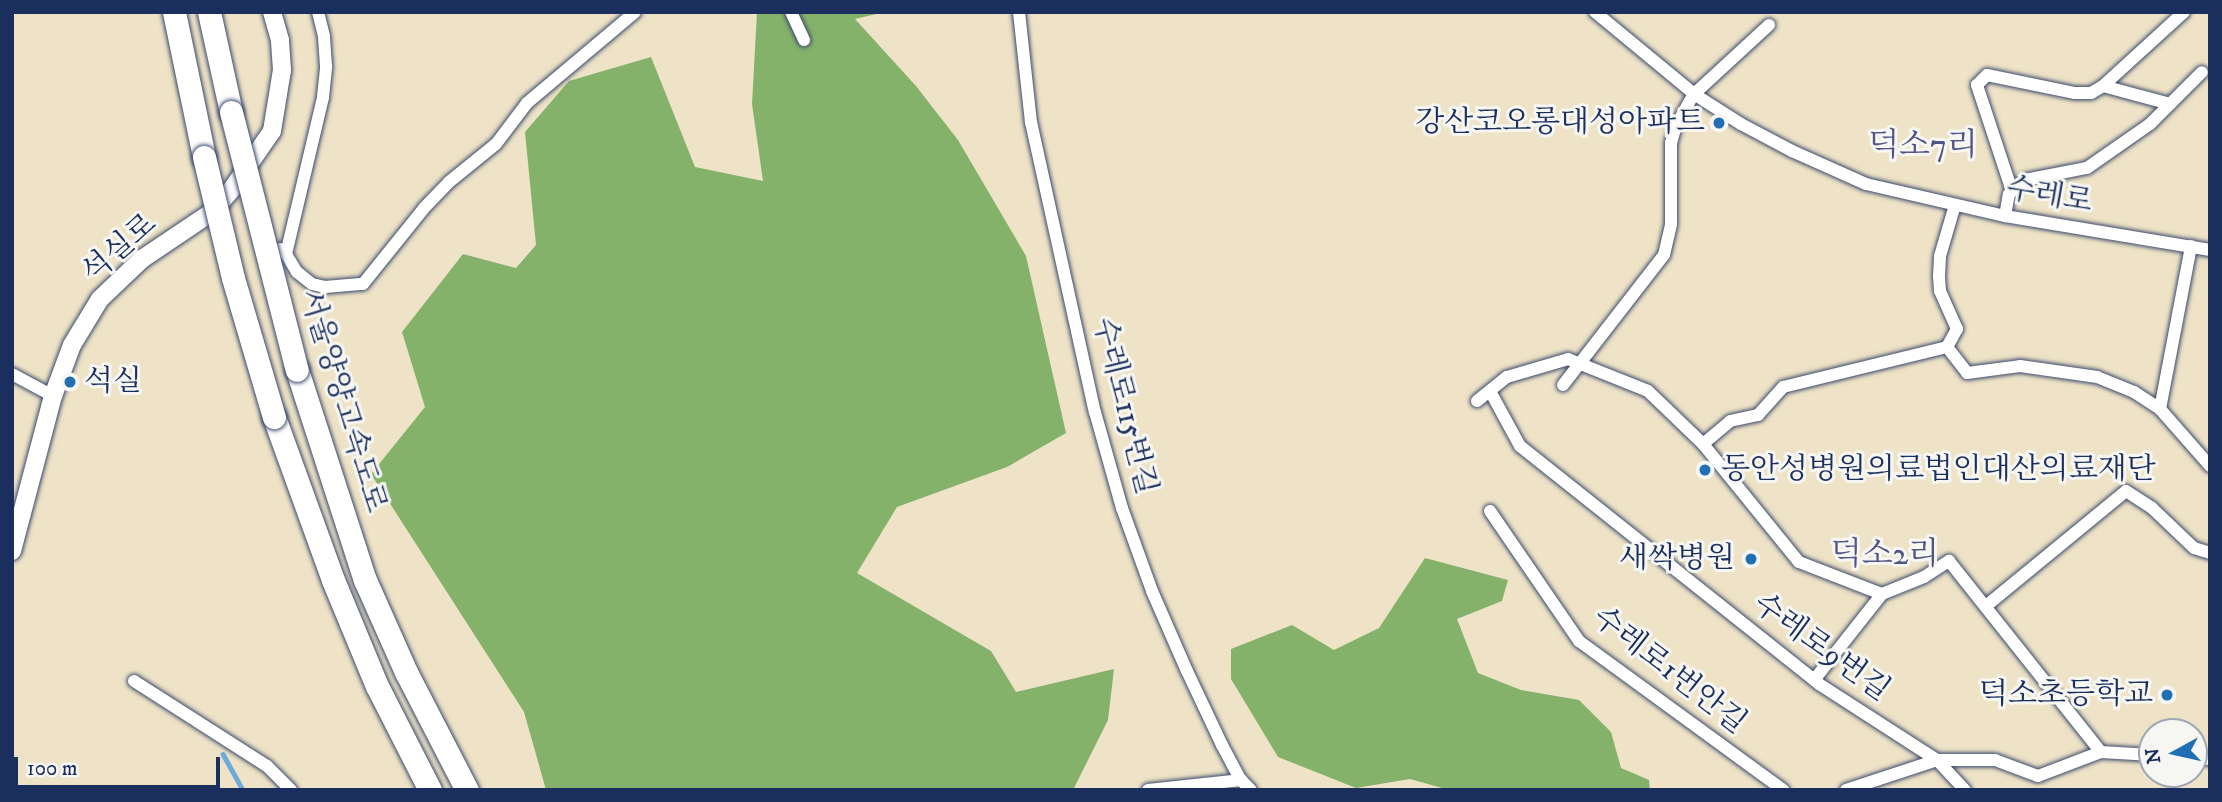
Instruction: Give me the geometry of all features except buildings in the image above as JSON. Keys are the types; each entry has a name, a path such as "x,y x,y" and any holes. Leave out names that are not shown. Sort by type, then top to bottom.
{"highway":[{"path":"174,12 204,157 233,278 274,417 333,580 377,686 430,790"},
{"name":"서울양양고속도로","path":"209,12 231,112 297,370 365,580 406,672 467,790"}],"main road":[{"name":"석실로","path":"12,551 53,396 72,345 100,299 142,259 212,212 233,189 272,131 279,102 282,70 280,40 272,12"}],"street":[{"path":"286,254 323,97 326,66 324,36 318,12"},
{"path":"233,189 243,195 258,232 286,254 297,272 312,284 326,287 363,284 424,208 449,182 496,144 527,103 635,12"},
{"path":"792,12 804,40"},
{"name":"수레로115번길","path":"1019,12 1031,122 1095,412 1122,509 1182,660 1241,780 1251,790"},
{"name":"수레로","path":"1594,12 1694,94 1792,152 1866,184 2006,216 2210,250"},
{"path":"2012,191 1977,85 1987,75 2075,93 2091,93 2103,86 2184,12"},
{"path":"1563,385 1664,255 1671,224 1671,143 1676,126 1694,94 1769,25"},
{"path":"2006,216 2009,194 2025,180 2087,168 2150,124 2202,72"},
{"path":"2103,86 2170,104"},
{"path":"1703,444 1730,421 1758,415 1783,387 1947,347 1957,329 1940,291 1940,266 1955,205"},
{"path":"2160,409 2191,246"},
{"path":"1947,347 1967,373 2020,366 2097,377 2134,392 2160,409 2210,466"},
{"path":"1477,401 1507,377 1568,359 1648,391 1703,444 1800,562 1882,594"},
{"path":"12,374 53,396"},
{"name":"수레로9번길","path":"1490,391 1520,446 1814,680 1937,760 1965,790"},
{"path":"1986,606 2126,491 2152,508 2194,548 2210,553"},
{"name":"수레로1번안길","path":"1490,511 1579,641 1783,790"},
{"path":"1814,680 1882,594 1924,577 1949,561 2101,752"},
{"path":"134,681 267,766 291,790"},
{"path":"1846,790 1937,760 1995,760 2038,776 2101,752 2138,754"},
{"path":"1148,790 1241,780"}],"green space":[{"path":"757,12 885,12 855,19 916,86 958,140 1026,256 1066,433 1007,467 897,507 857,573 991,651 1016,692 1114,669 1108,720 1073,790 546,790 524,712 371,474 425,407 402,332 463,254 516,268 536,245 525,132 569,81 651,57 695,167 763,181 752,104"},
{"path":"1425,558 1508,580 1502,601 1457,619 1478,673 1521,690 1579,700 1611,732 1621,768 1649,780 1650,790 1449,790 1410,779 1356,788 1278,757 1231,679 1231,649 1292,625 1334,650 1379,628"}],"waterway":[{"path":"223,754 243,790"},
{"path":"12,786 16,790"}],"place":[{"name":"강산코오롱대성아파트","path":"1719,123"},
{"name":"석실","path":"70,382"},
{"name":"동안성병원의료법인대산의료재단","path":"1705,470"},
{"name":"새싹병원","path":"1751,559"},
{"name":"덕소초등학교","path":"2167,695"}],"district":[{"name":"덕소7리","path":"1923,146"},
{"name":"덕소2리","path":"1885,555"}]}
